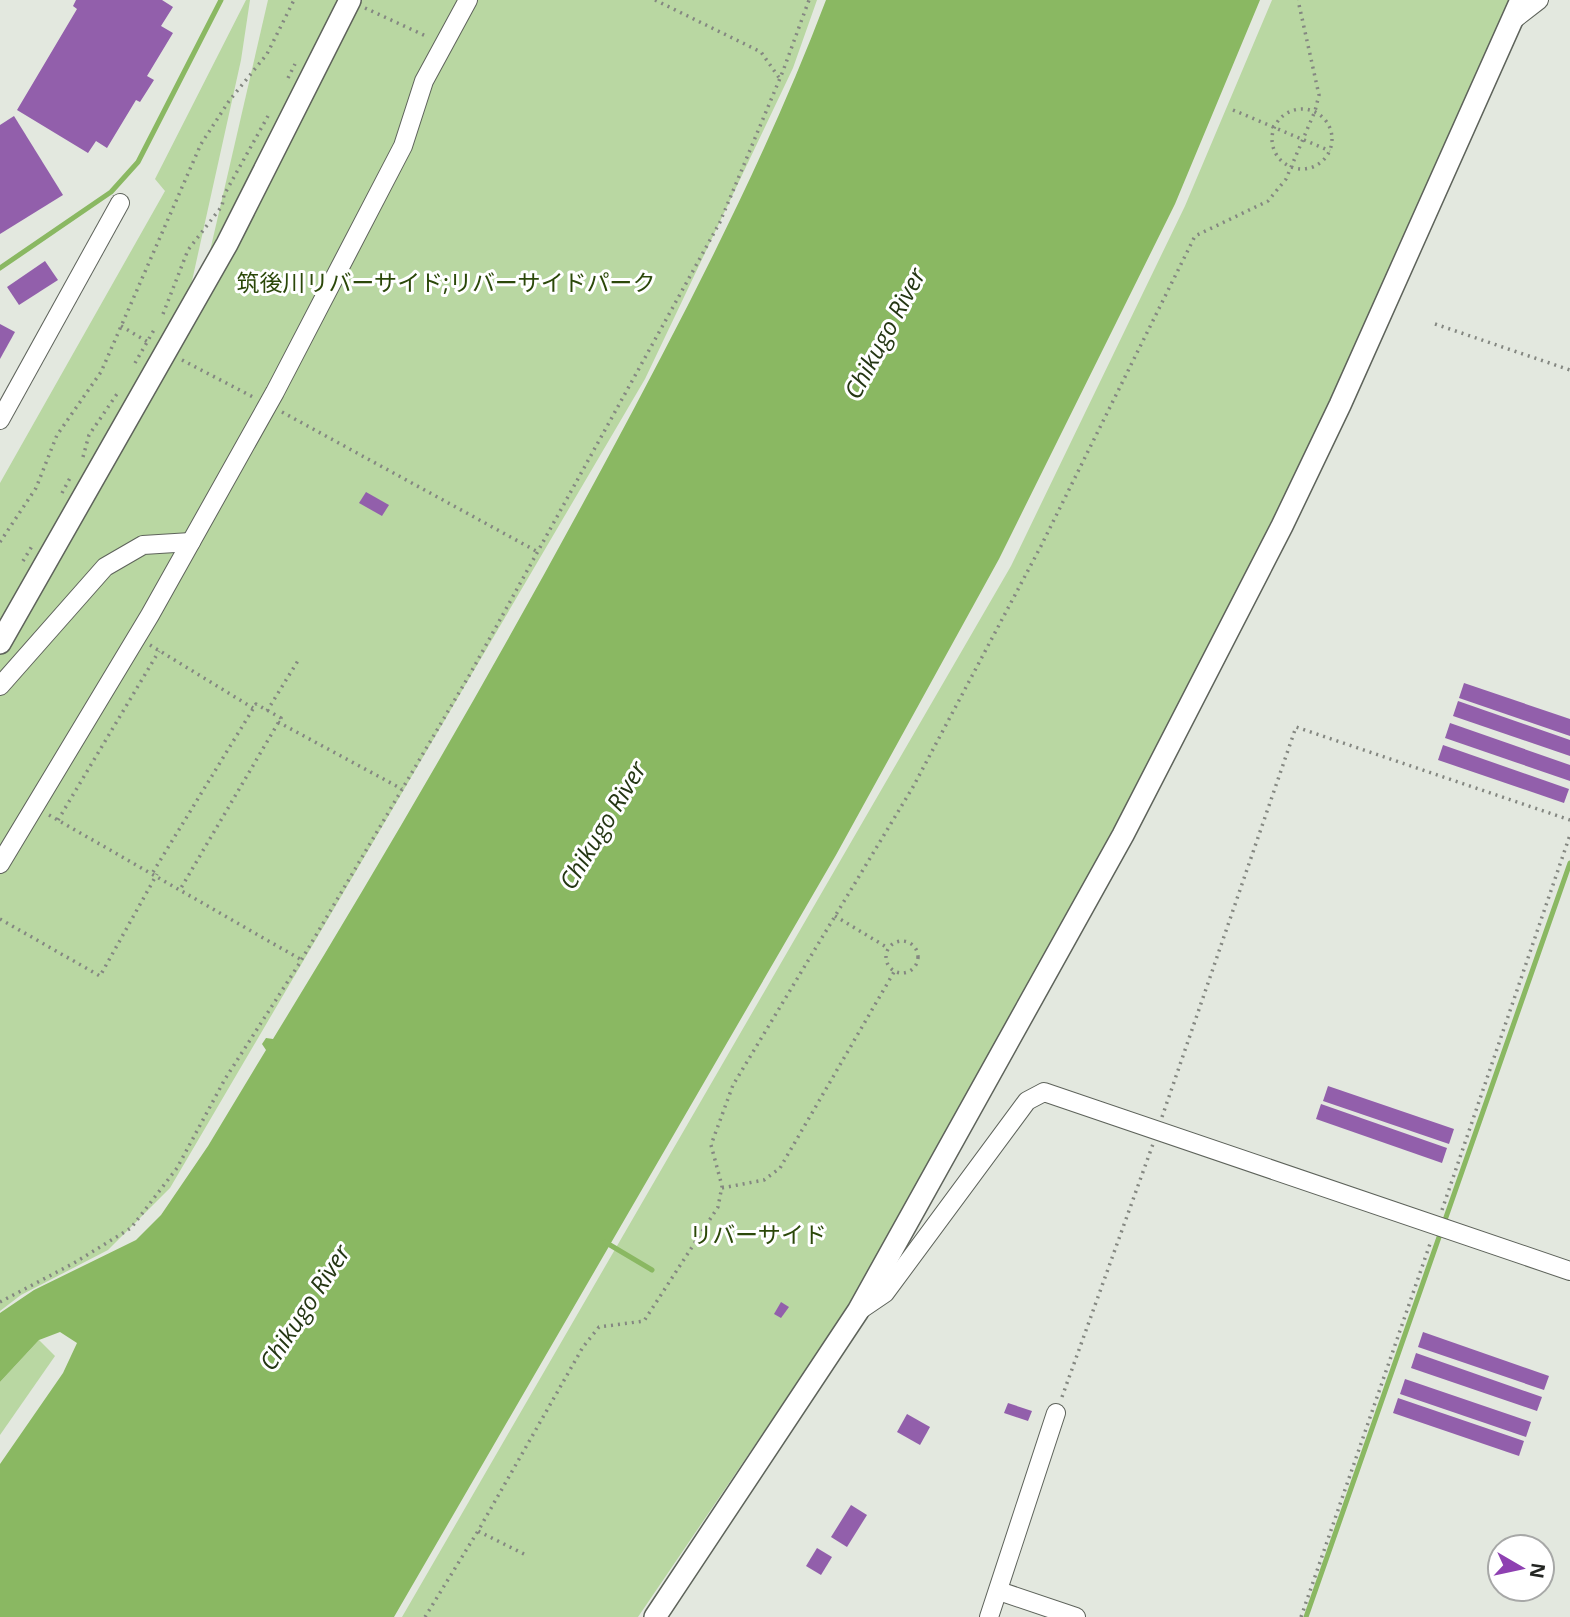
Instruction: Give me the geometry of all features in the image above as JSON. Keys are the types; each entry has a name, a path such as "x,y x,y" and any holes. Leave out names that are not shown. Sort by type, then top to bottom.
{"street":[{"path":"0,864 137,636 268,405 403,146 424,81 468,0"},
{"path":"655,1617 858,1311 1123,835 1282,526 1521,0"},
{"path":"1512,21 1539,0"},
{"path":"0,643 227,244 349,1"},
{"path":"0,420 120,203"},
{"path":"0,687 105,568 143,545 191,542"},
{"path":"858,1311 885,1293 1027,1101 1044,1092 1570,1271"},
{"path":"989,1617 1056,1413"},
{"path":"999,1591 1076,1617"}],"path":[{"path":"655,0 761,52 780,79"},
{"path":"0,1302 74,1263 131,1228 177,1168 225,1079 301,960 402,789 538,552 720,222 780,79 809,0"},
{"path":"425,1617 478,1531 583,1347 599,1327 644,1321 718,1207 722,1188 711,1145 733,1085 913,787 1009,607 1195,236 1268,201 1286,179 1315,111 1318,80 1298,0"},
{"path":"0,542 36,488 57,435 101,372 201,144 229,101 267,54 293,1"},
{"path":"349,1 444,45"},
{"path":"286,82 299,59"},
{"path":"1306,108 1315,111 1330,126 1333,135 1329,151 1321,163 1311,167 1291,167 1277,154 1272,136 1275,128 1287,112 1306,108"},
{"path":"1233,110 1329,151"},
{"path":"131,372 163,315 188,250 222,206 224,195 238,167 270,114"},
{"path":"1435,324 1570,370"},
{"path":"121,326 147,342"},
{"path":"167,352 538,552"},
{"path":"82,460 89,435 124,383"},
{"path":"61,499 63,488 76,469"},
{"path":"18,573 28,550 36,542"},
{"path":"137,636 253,708"},
{"path":"58,820 159,651"},
{"path":"267,710 299,659"},
{"path":"0,919 100,976 155,873 256,704 281,718 181,888"},
{"path":"278,722 402,789"},
{"path":"1056,1413 1296,727 1570,820"},
{"path":"35,807 155,873 301,960"},
{"path":"835,916 888,948"},
{"path":"901,941 911,944 918,952 918,962 911,971 901,974 894,972 886,959 888,948 901,941"},
{"path":"722,1188 764,1180 780,1168 894,972"},
{"path":"478,1531 524,1554"}],"green space":[{"path":"246,0 250,0 241,60 190,290 0,628 0,483 165,191 155,179"},
{"path":"268,0 341,0 210,251"},
{"name":"筑後川リバーサイド;リバーサイドパーク","path":"348,0 817,0 793,68 645,379 170,1188 108,1250 21,1295 0,1311 0,648"},
{"name":"リバーサイド","path":"1272,0 1510,0 1316,442 1103,854 850,1305 638,1617 402,1617 1011,566 1185,206"},
{"path":"39,1340 55,1356 0,1435 0,1382"}],"water":[{"name":"Chikugo River","path":"826,0 1260,0 1175,204 999,559 836,855 394,1617 0,1617 0,1464 63,1373 77,1343 60,1332 39,1340 0,1382 0,1313 34,1290 136,1240 161,1215 208,1146 266,1050 262,1044 266,1038 273,1039 444,751 607,459 724,233 778,117"}],"building":[{"path":"76,0 162,0 173,7 161,26 173,33 147,76 154,80 140,102 136,100 107,148 96,141 88,153 17,110 77,9 73,6"},
{"path":"14,116 63,195 0,234 0,125"},
{"path":"45,261 58,280 19,305 7,287"},
{"path":"0,324 15,332 0,359"},
{"path":"366,492 389,505 382,516 359,503"},
{"path":"1464,683 1570,719 1570,736 1459,698"},
{"path":"1458,701 1570,740 1570,756 1453,716"},
{"path":"1450,723 1570,765 1570,781 1445,738"},
{"path":"1443,745 1569,789 1564,803 1438,760"},
{"path":"1328,1086 1454,1129 1449,1144 1323,1101"},
{"path":"1321,1104 1447,1148 1442,1163 1316,1119"},
{"path":"781,1302 789,1307 781,1318 774,1314"},
{"path":"1423,1332 1549,1376 1544,1390 1418,1347"},
{"path":"1416,1353 1542,1397 1537,1411 1411,1368"},
{"path":"1405,1379 1531,1422 1526,1437 1400,1394"},
{"path":"1398,1398 1524,1441 1519,1456 1393,1413"},
{"path":"1008,1403 1032,1411 1028,1421 1004,1413"},
{"path":"907,1414 930,1427 920,1445 897,1432"},
{"path":"851,1505 867,1515 847,1547 831,1537"},
{"path":"817,1548 832,1557 821,1575 806,1566"}],"waterway":[{"path":"0,268 111,192 138,162 221,0"},
{"path":"1306,1617 1570,863"},
{"path":"605,1242 652,1270"}]}
